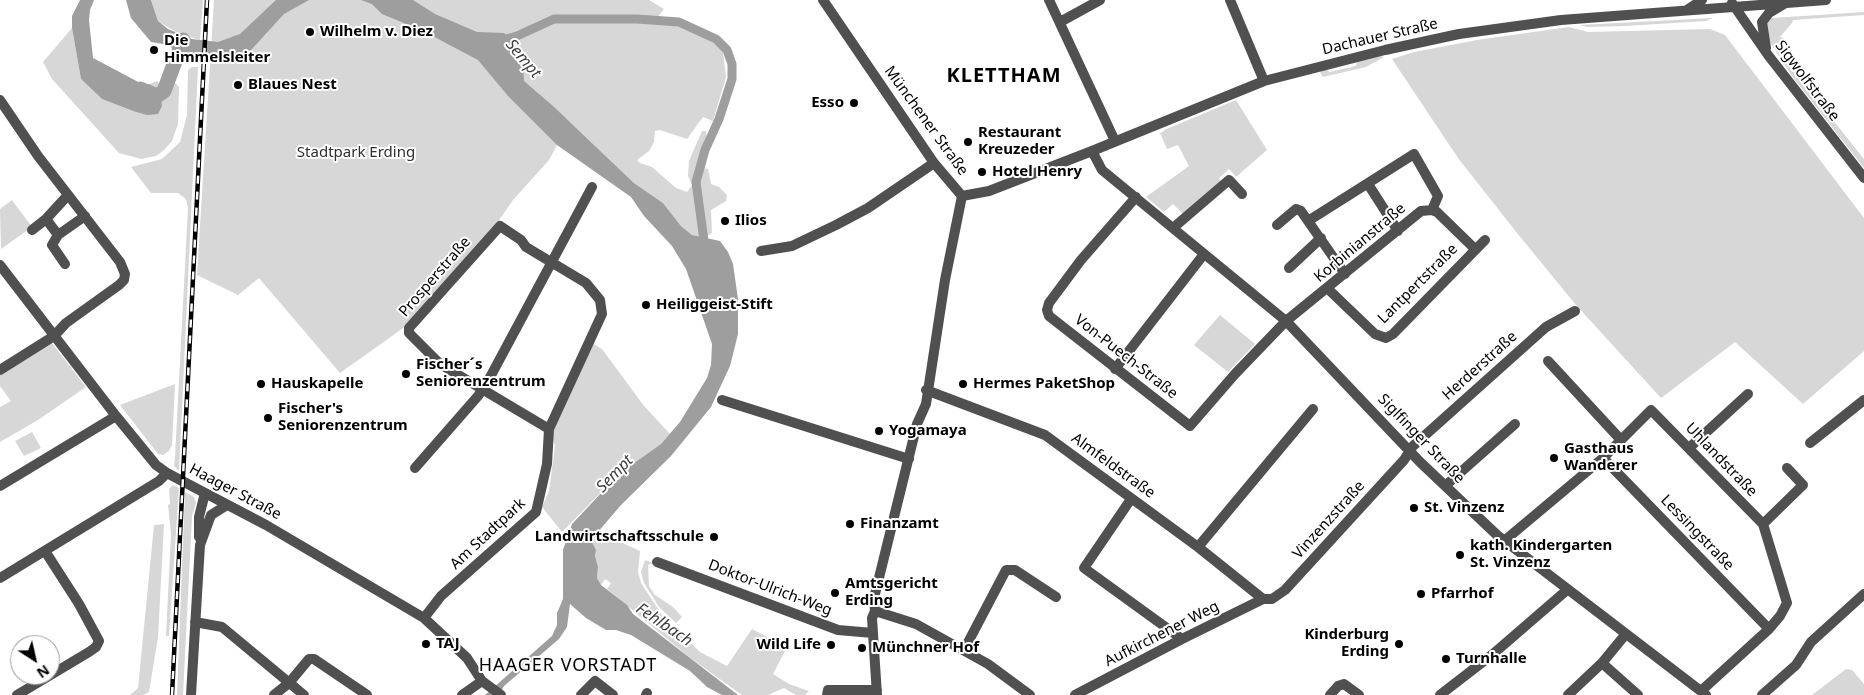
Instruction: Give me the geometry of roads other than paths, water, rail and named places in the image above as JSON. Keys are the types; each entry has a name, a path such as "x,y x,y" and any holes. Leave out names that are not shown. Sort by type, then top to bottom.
{"street":[{"name":"Münchener Straße","path":"823,0 934,163 962,196 926,390 920,402 920,415 874,598 875,611 872,618 877,692 828,690 827,695"},
{"path":"1049,0 1115,141"},
{"path":"1060,22 1100,0"},
{"path":"1230,0 1264,81"},
{"path":"1686,10 1702,0"},
{"name":"Dachauer Straße","path":"962,196 989,191 1264,81 1459,34 1561,20 1686,10 1732,3 1826,0"},
{"path":"1768,55 1762,32 1762,22 1769,13 1787,2"},
{"name":"Sigwolfstraße","path":"1732,3 1768,55 1864,178"},
{"path":"0,100 38,156 124,269 124,280 66,323 54,336 0,370"},
{"name":"Siglfinger Straße","path":"1092,151 1102,170 1286,321 1410,451 1504,542 1704,693"},
{"path":"1308,221 1414,154 1438,196 1432,210 1475,249"},
{"path":"761,251 792,246 836,225 868,208 934,163"},
{"path":"1173,228 1229,180 1242,194"},
{"path":"1368,184 1398,230"},
{"path":"415,468 478,396 592,187"},
{"path":"32,230 46,219 68,196"},
{"name":"Von-Puech-Straße","path":"1136,197 1082,260 1049,303 1047,310 1049,316 1190,426 1235,374 1286,321"},
{"path":"1277,225 1296,209 1301,211 1345,274"},
{"name":"Korbinianstraße","path":"1286,321 1421,211 1432,210"},
{"path":"65,264 52,245 58,235 85,216"},
{"path":"46,219 58,235"},
{"name":"Prosperstraße","path":"549,429 440,364 409,333 409,328 500,226 521,240 526,247 552,262"},
{"path":"1289,268 1321,238"},
{"name":"Lantpertstraße","path":"1328,288 1375,334 1386,338 1484,240"},
{"path":"1115,368 1204,254"},
{"path":"549,429 602,314 600,300 586,283 552,262"},
{"name":"Haager Straße","path":"0,265 156,465 205,494 266,525 424,618 467,658 482,681 491,686 500,695"},
{"name":"Herderstraße","path":"1410,451 1546,327 1575,311"},
{"path":"1548,361 1621,440"},
{"name":"Almfeldstraße","path":"926,390 1045,435 1198,547 1263,599"},
{"path":"1689,448 1748,394"},
{"path":"722,400 909,459"},
{"path":"1810,443 1864,400"},
{"path":"1198,547 1313,409"},
{"name":"Uhlandstraße","path":"1504,542 1603,458 1651,410 1763,524 1787,603 1769,630 1704,693"},
{"path":"0,486 116,416"},
{"path":"1445,486 1515,424"},
{"name":"Am Stadtpark","path":"424,618 441,596 536,512 547,464 549,429"},
{"name":"Vinzenzstraße","path":"1263,599 1272,599 1285,590 1404,460 1410,451"},
{"name":"Lessingstraße","path":"1603,458 1769,630"},
{"path":"1763,524 1803,485 1787,468"},
{"path":"0,578 159,481 167,473"},
{"path":"191,695 200,545 199,517 205,494"},
{"path":"1132,498 1084,568 1182,639"},
{"path":"200,545 211,515 227,505"},
{"path":"17,695 89,652 96,647 99,641 79,604 45,551"},
{"name":"Doktor-Ulrich-Weg","path":"657,562 838,630 873,633"},
{"path":"964,650 1006,570 1016,570 1056,597"},
{"path":"1440,695 1493,654 1567,590"},
{"path":"1762,695 1796,665 1811,642 1864,594"},
{"name":"Aufkirchener Weg","path":"1075,695 1263,599"},
{"path":"875,611 916,624 964,650 1030,695"},
{"path":"195,622 222,627 304,695"},
{"path":"1568,695 1602,663 1625,635"},
{"path":"274,695 289,683 310,659 314,659 367,695"},
{"path":"1602,663 1638,695"},
{"path":"462,695 482,681"},
{"path":"581,695 596,681 613,695"},
{"path":"1330,695 1338,686 1344,684 1359,695"}],"waterway":[{"name":"Sempt","path":"499,41 517,36 554,19 637,19 679,22 716,39 727,50 732,64 732,79 719,119 705,150 696,182 705,248"},
{"path":"140,89 157,96 164,91 183,40"}],"railway":[{"path":"172,695 207,0"}],"place":[{"name":"Wilhelm v. Diez","path":"310,32"},
{"name":"Die Himmelsleiter","path":"154,50"},
{"name":"Blaues Nest","path":"238,85"},
{"name":"Esso","path":"854,103"},
{"name":"Restaurant Kreuzeder","path":"968,142"},
{"name":"Hotel Henry","path":"982,172"},
{"name":"Ilios","path":"725,221"},
{"name":"Heiliggeist-Stift","path":"646,305"},
{"name":"Fischer´s Seniorenzentrum","path":"406,374"},
{"name":"Hauskapelle","path":"261,384"},
{"name":"Hermes PaketShop","path":"963,384"},
{"name":"Fischer's Seniorenzentrum","path":"268,418"},
{"name":"Yogamaya","path":"879,431"},
{"name":"Gasthaus Wanderer","path":"1554,458"},
{"name":"St. Vinzenz","path":"1414,508"},
{"name":"Finanzamt","path":"850,524"},
{"name":"Landwirtschaftsschule","path":"714,537"},
{"name":"kath. Kindergarten St. Vinzenz","path":"1460,555"},
{"name":"Amtsgericht Erding","path":"835,593"},
{"name":"Pfarrhof","path":"1421,594"},
{"name":"TAJ","path":"426,644"},
{"name":"Kinderburg Erding","path":"1399,644"},
{"name":"Wild Life","path":"831,645"},
{"name":"Münchner Hof","path":"862,648"},
{"name":"Turnhalle","path":"1446,659"}],"district":[{"name":"KLETTHAM","path":"1004,76"},
{"name":"HAAGER VORSTADT","path":"568,666"}],"park label":[{"name":"Stadtpark Erding","path":"356,153"}],"water label":[{"name":"Fehlbach","path":"664,625"}]}
